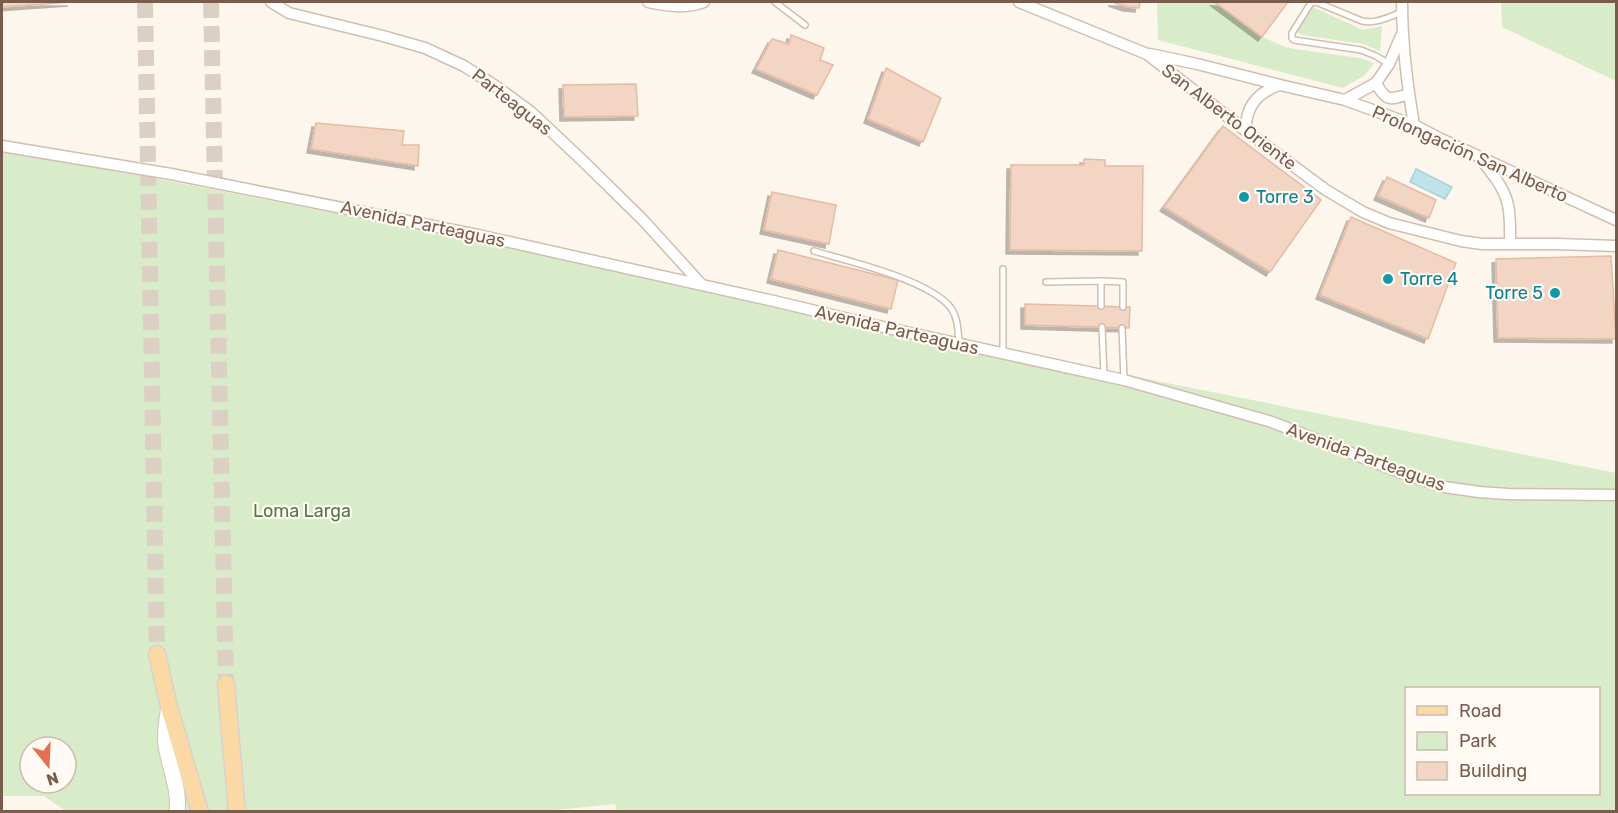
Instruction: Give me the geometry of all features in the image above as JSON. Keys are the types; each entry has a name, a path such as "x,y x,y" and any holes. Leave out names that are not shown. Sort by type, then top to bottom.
{"main road":[{"path":"157,654 169,707 200,812"},
{"path":"226,684 237,812"}],"street":[{"name":"Parteaguas","path":"271,2 289,13 425,48 464,66 497,87 531,112 594,172 643,220 702,286"},
{"path":"648,2 684,7 705,2"},
{"name":"San Alberto Oriente","path":"1019,2 1147,54 1326,190 1363,212 1389,223 1482,244 1617,246"},
{"path":"1402,7 1402,33 1414,125"},
{"path":"1345,100 1376,83 1389,64 1402,33"},
{"name":"Prolongación San Alberto","path":"1147,54 1197,63 1345,100 1414,125 1617,220"},
{"path":"1376,83 1382,94 1388,98 1394,99 1409,94"},
{"path":"1246,131 1245,118 1256,99 1269,89 1280,85"},
{"name":"Avenida Parteaguas","path":"2,146 171,174 478,235 1124,380 1272,422 1407,476 1444,488 1508,494 1617,495"},
{"path":"1479,156 1506,200 1509,210 1510,244"},
{"path":"169,707 165,743 177,794 177,812"}],"lane":[{"path":"775,2 805,25"},
{"path":"1389,64 1361,50 1294,40 1292,33 1311,3 1316,2 1368,22 1380,21 1402,7"},
{"path":"814,251 891,274 936,293 951,308 956,317 959,343"},
{"path":"1003,269 1003,354"},
{"path":"1101,281 1101,306"},
{"path":"1046,282 1124,282 1123,307"},
{"path":"1102,327 1104,376"},
{"path":"1122,328 1124,380"}],"green space":[{"path":"1157,2 1215,2 1262,37 1288,48 1360,58 1374,63 1365,75 1343,88 1158,40"},
{"path":"1501,2 1616,2 1616,81 1502,27"},
{"path":"1313,7 1363,30 1382,26 1380,51 1363,44 1302,35 1296,31"},
{"name":"Loma Larga","path":"2,149 700,283 1162,382 1616,473 1616,811 617,812 615,804 536,812 67,812 44,796 2,796"}],"water":[{"path":"1416,169 1452,187 1445,199 1410,182"}],"building":[{"path":"2,2 72,2 2,7"},
{"path":"1112,2 1140,2 1139,8"},
{"path":"1215,2 1288,2 1262,37"},
{"path":"791,35 824,48 820,60 833,65 817,95 756,69 772,39 789,44"},
{"path":"886,68 941,98 923,142 868,119"},
{"path":"636,84 638,116 564,117 563,85"},
{"path":"316,123 404,131 402,145 419,145 418,166 311,149"},
{"name":"Torre 3","path":"1223,126 1321,200 1270,272 1164,207"},
{"path":"1084,159 1105,160 1105,166 1143,166 1142,251 1010,250 1011,165 1084,165"},
{"path":"1387,177 1436,200 1429,218 1378,196"},
{"path":"772,192 836,205 829,244 764,230"},
{"name":"Torre 4","path":"1351,217 1456,263 1428,339 1320,295"},
{"path":"778,250 898,280 891,309 771,279"},
{"name":"Torre 5","path":"1611,256 1616,339 1498,338 1496,259"},
{"path":"1025,304 1130,307 1129,328 1025,325"}],"tunnel":[{"path":"145,2 157,654"},
{"path":"211,2 226,684"}],"place":[{"name":"Torre 3","path":"1244,197"},
{"name":"Torre 4","path":"1388,279"},
{"name":"Torre 5","path":"1555,293"}]}
